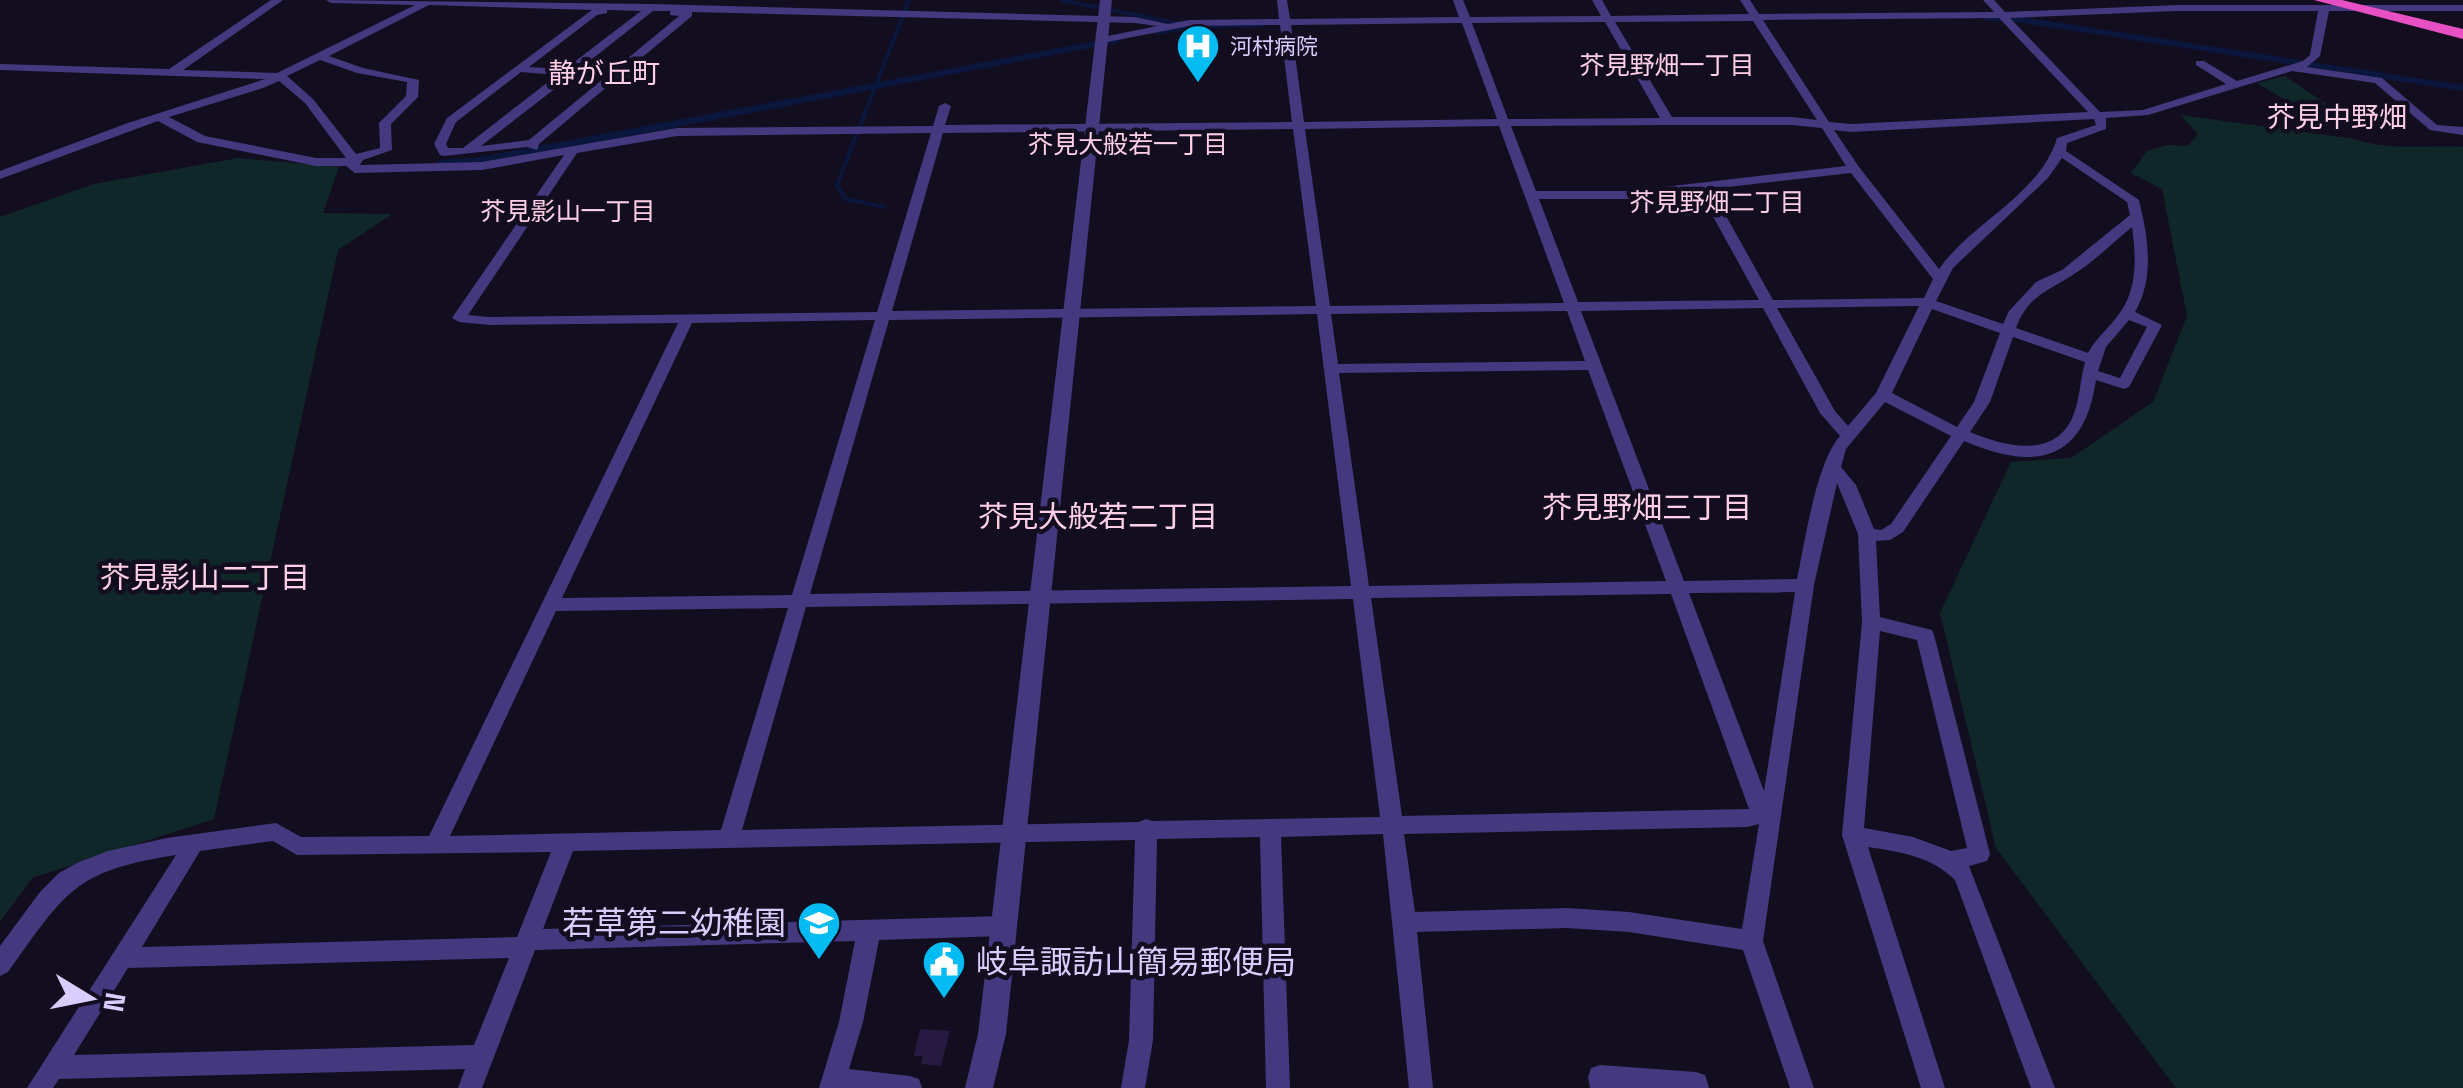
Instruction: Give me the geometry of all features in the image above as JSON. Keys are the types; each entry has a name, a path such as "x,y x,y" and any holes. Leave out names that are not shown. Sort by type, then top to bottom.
{"highway":[{"path":"2323,4 2463,34"}],"street":[{"path":"172,72 278,0"},
{"path":"1,68 280,76 288,80 355,169 450,170 677,132 1792,120 1851,128 2144,113 2293,68 2315,56 2323,4 2007,18 1173,26 1104,20 331,0"},
{"path":"979,1088 992,1034 1106,0"},
{"path":"1282,0 1405,922 1421,1088"},
{"path":"1458,0 1766,816"},
{"path":"1597,0 1668,121"},
{"path":"1744,0 1761,20 1854,168 1940,279"},
{"path":"1902,0 1918,16"},
{"path":"1802,1088 1752,941 1766,816 1805,585 1838,448 1883,395 1926,302 1948,266 2034,186 2060,152 2061,142 2102,127 2096,115 1988,0"},
{"path":"2093,0 2104,11"},
{"path":"0,175 129,126 239,93 430,1"},
{"path":"466,152 652,7"},
{"path":"160,118 201,139 316,162 476,158 533,145 688,14 652,7 594,12 451,120 440,144 444,152 466,152 533,145 592,136"},
{"path":"2354,8 2463,8"},
{"path":"1899,19 2007,18"},
{"path":"1102,43 1194,28 1285,25"},
{"path":"1102,43 1173,26"},
{"path":"320,56 360,70 413,80 412,97 386,123 386,150 351,161"},
{"path":"2200,63 2237,86"},
{"path":"2293,68 2378,80 2434,128 2463,131"},
{"path":"519,69 652,80"},
{"path":"728,839 945,106"},
{"path":"570,150 570,158 459,318 687,319 1926,302 2006,330 2124,384 2155,325 2127,314"},
{"path":"1883,395 1962,434 2023,454 2052,450 2077,426 2098,348 2135,301 2142,261 2132,200 2060,152"},
{"path":"1532,195 1629,195 1788,180 1854,168"},
{"path":"1703,186 1828,413 1848,435"},
{"path":"1867,534 1884,536 1897,528 1962,434 1982,402 2014,314 2041,285 2067,273 2137,216"},
{"path":"435,845 687,319"},
{"path":"1331,369 1593,365"},
{"path":"1834,468 1848,485 1867,534 1871,622 1853,835 1933,1088"},
{"path":"550,605 1805,585"},
{"path":"1871,622 1926,635 1979,854 1952,860"},
{"path":"0,964 70,878 116,860 190,844 276,832 297,846 435,845 1766,816"},
{"path":"1134,1088 1141,1040 1146,828"},
{"path":"1270,828 1278,1088"},
{"path":"1853,835 1937,852 1952,860 1964,875 2043,1088"},
{"path":"470,1088 566,842"},
{"path":"46,1077 189,852 190,844"},
{"path":"1405,922 1567,918 1629,922 1752,941"},
{"path":"122,958 1003,926"},
{"path":"869,930 852,1022 833,1084 910,1088"},
{"path":"46,1077 482,1057"},
{"path":"1602,1088 1600,1077 1696,1084 1697,1088"}],"green space":[{"path":"2285,76 2340,113 2310,115 2257,83"},
{"path":"2180,115 2380,145 2463,147 2463,1088 2176,1088 1996,848 1940,613 2011,462 2071,458 2153,402 2187,316 2162,189 2131,173 2147,151 2167,145 2188,146 2198,134"},
{"path":"238,158 339,167 323,213 392,214 338,250 214,819 32,878 0,922 0,217 94,184"}],"building":[{"name":"岐阜諏訪山簡易郵便局","path":"920,1029 950,1031 941,1066 921,1064 923,1056 914,1056"}],"waterway":[{"path":"885,207 845,199 837,185 909,0"},
{"path":"1061,0 1191,26"},
{"path":"1987,18 2023,20 2463,88"},
{"path":"1157,32 1191,26 1261,25"},
{"path":"440,164 480,161 1117,40"}],"place":[{"name":"河村病院","path":"1198,84"},
{"name":"若草第二幼稚園","path":"819,961"},
{"name":"岐阜諏訪山簡易郵便局","path":"944,1000"}],"district":[{"name":"芥見野畑一丁目","path":"1667,65"},
{"name":"静が丘町","path":"604,73"},
{"name":"芥見中野畑","path":"2337,117"},
{"name":"芥見大般若一丁目","path":"1128,144"},
{"name":"芥見野畑二丁目","path":"1717,202"},
{"name":"芥見影山一丁目","path":"568,211"},
{"name":"芥見野畑三丁目","path":"1647,507"},
{"name":"芥見大般若二丁目","path":"1098,516"},
{"name":"芥見影山二丁目","path":"205,577"}]}
